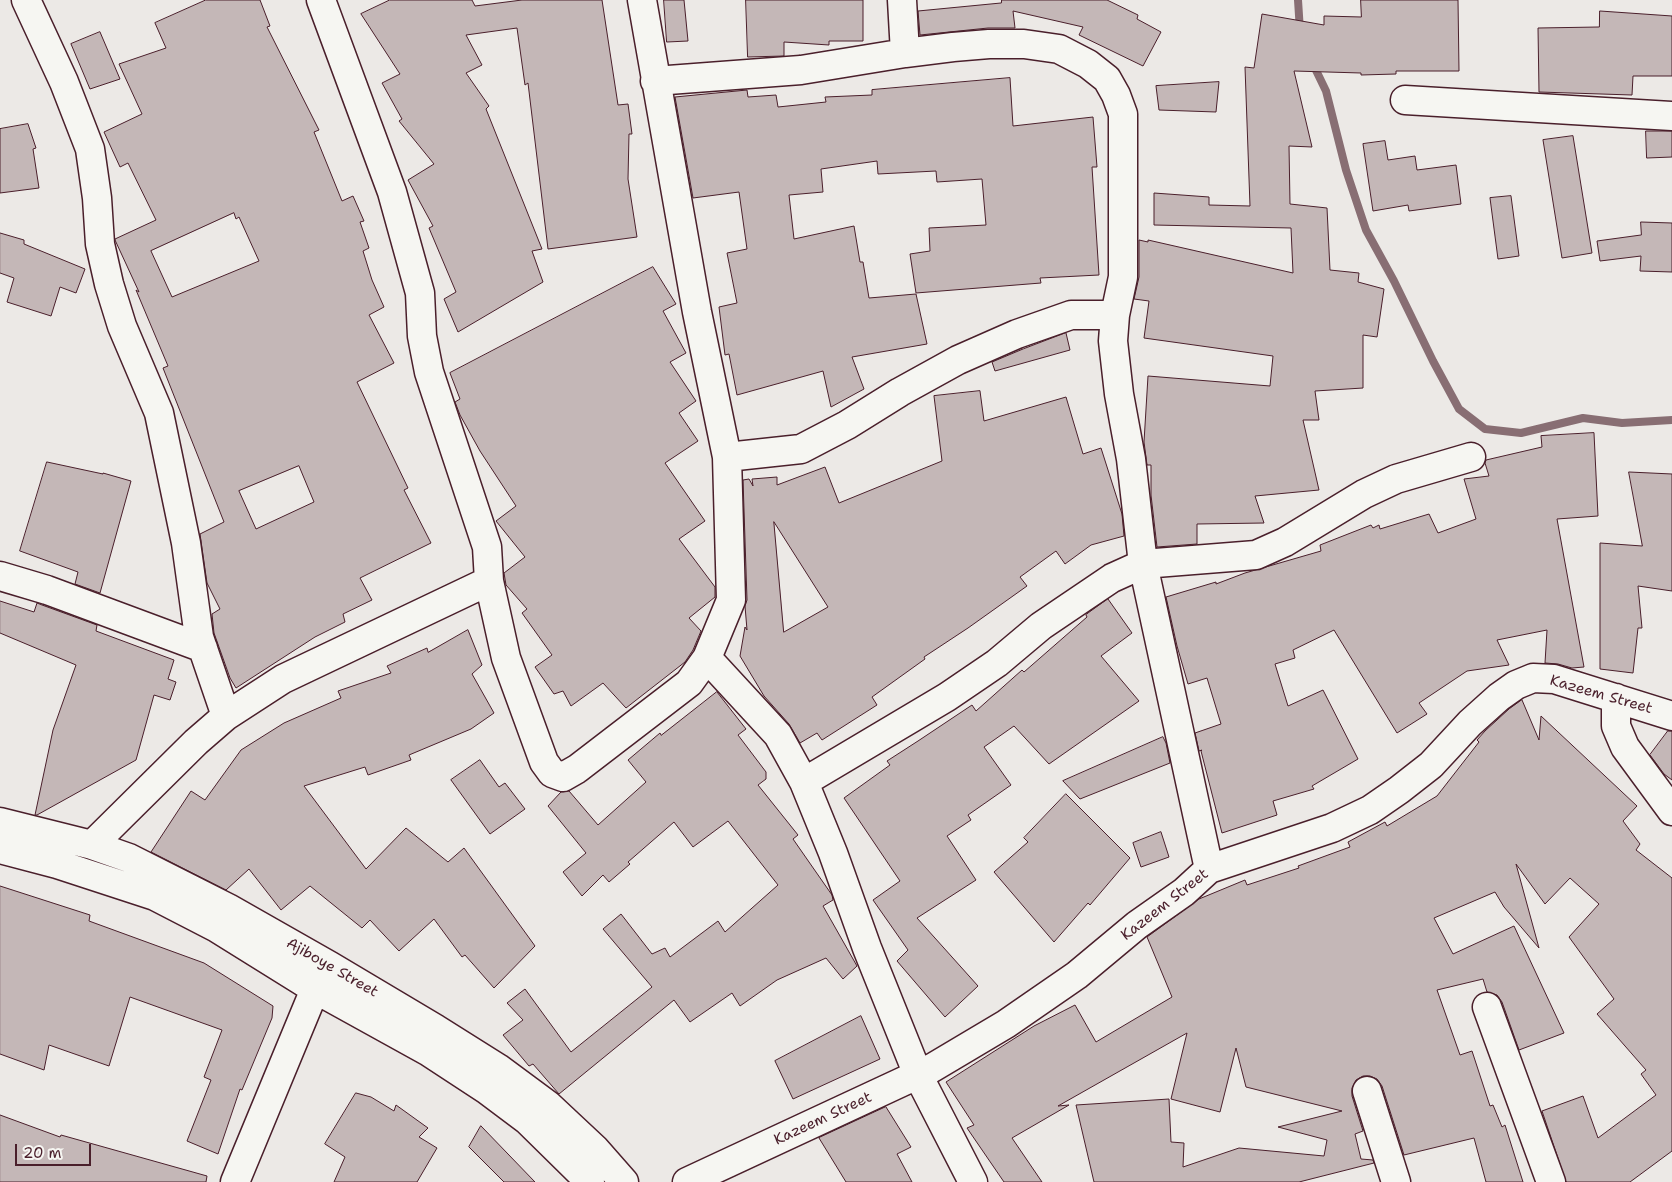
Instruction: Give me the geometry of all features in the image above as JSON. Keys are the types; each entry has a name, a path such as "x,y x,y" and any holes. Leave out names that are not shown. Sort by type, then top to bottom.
{"street":[{"path":"26,0 64,82 90,150 97,198 100,244 109,284 122,326 159,413 186,543 199,637 226,716"},
{"path":"321,0 392,192 420,294 422,336 429,372 486,546 489,580 506,658 541,754 552,773 563,777 577,769 689,683 707,658 730,600 727,458 697,312 642,0"},
{"path":"902,0 905,53"},
{"path":"655,81 801,70 905,53 989,44 1024,44 1059,49 1088,64 1108,79 1123,114 1123,277 1115,315 1113,341 1119,394 1131,459 1143,564 1209,869"},
{"path":"1405,100 1672,116"},
{"path":"727,458 801,449 847,425 900,392 958,360 1017,334 1071,315 1115,315"},
{"path":"804,782 947,697 997,663 1041,626 1112,578 1143,564 1256,555 1286,542 1364,494 1396,479 1471,457"},
{"path":"0,576 48,590 203,648"},
{"path":"92,846 196,742 226,716 283,679 489,580"},
{"path":"707,658 778,736 804,782 918,1075 974,1182"},
{"name":"Kazeem Street","path":"687,1182 918,1075 1006,1024 1077,975 1137,925 1184,892 1209,869 1332,828 1370,810 1430,765 1470,723 1499,697 1516,685 1533,678 1554,679 1672,716"},
{"path":"1616,698 1616,726 1625,747 1672,811"},
{"name":"Ajiboye Street","path":"0,822 92,846 129,858 228,908 428,1024 498,1068 548,1105 595,1149 624,1182"},
{"name":"Ajiboye Street","path":"0,849 57,864 155,896 217,928 315,989 429,1052 487,1090 527,1120 590,1182"},
{"path":"235,1182 315,989"},
{"path":"1487,1007 1551,1182"},
{"path":"1367,1091 1396,1182"}],"building":[{"path":"206,0 260,0 270,26 267,27 319,130 314,132 342,201 353,196 364,221 360,222 369,248 363,251 372,280 384,307 369,315 394,363 357,382 408,488 404,490 431,543 360,578 372,600 343,614 345,622 315,637 236,688 230,678 214,633 212,614 220,609 207,583 200,534 224,522 163,368 168,366 136,290 139,292 115,240 156,220 128,163 120,167 104,132 142,114 119,64 166,48 155,23","holes":["234,213 236,219 239,217 259,261 172,297 151,251","299,466 314,502 256,529 239,491"]},
{"path":"390,0 472,0 475,6 522,0 602,0 618,105 628,104 632,134 629,134 628,179 637,237 548,249 528,83 525,85 517,28 466,35 482,65 466,73 489,106 486,109 542,249 532,251 543,282 458,332 444,299 456,292 429,228 433,226 408,180 434,164 399,121 402,119 382,83 400,74 361,14"},
{"path":"664,0 684,0 688,41 667,42"},
{"path":"746,0 863,0 863,41 829,41 829,45 784,42 784,56 748,57"},
{"path":"1002,0 1107,0 1138,15 1137,19 1161,32 1143,66 1079,35 1083,27 1013,11 1015,28 988,28 920,35 918,11 1001,3"},
{"path":"1361,0 1458,0 1459,71 1396,71 1396,74 1361,75 1361,73 1294,71 1312,147 1289,146 1290,204 1327,208 1330,270 1359,273 1358,282 1384,289 1377,337 1363,335 1363,388 1315,391 1319,420 1303,420 1319,490 1255,496 1264,523 1197,524 1197,544 1157,547 1151,495 1151,465 1147,465 1144,442 1148,376 1270,386 1273,356 1144,338 1149,301 1134,299 1139,277 1139,240 1148,242 1148,240 1293,273 1291,228 1154,225 1154,193 1209,197 1209,205 1250,206 1245,67 1254,68 1262,14 1324,25 1324,16 1361,17"},
{"path":"1600,11 1672,16 1672,76 1633,76 1632,95 1539,92 1538,28 1599,27"},
{"path":"100,32 120,79 90,89 71,44"},
{"path":"1010,78 1013,126 1093,117 1097,167 1092,167 1099,275 1040,278 1041,283 916,293 910,254 930,251 929,228 986,225 982,179 937,182 936,171 878,174 877,161 821,169 823,192 789,195 794,239 854,226 869,298 916,294 927,344 852,357 864,389 831,407 823,371 737,395 729,354 725,355 719,307 737,303 727,253 747,249 739,192 693,198 675,97 747,90 748,97 776,95 778,107 826,102 825,97 872,95 872,90"},
{"path":"1219,82 1216,112 1159,110 1156,86"},
{"path":"28,124 36,148 33,149 39,188 0,193 0,129"},
{"path":"1646,131 1672,131 1672,157 1647,158"},
{"path":"1573,136 1592,253 1562,258 1543,140"},
{"path":"1385,141 1388,160 1415,156 1417,170 1456,165 1461,204 1409,211 1408,205 1373,211 1363,144"},
{"path":"1511,196 1519,256 1498,259 1490,198"},
{"path":"1641,222 1672,223 1672,272 1640,271 1641,256 1600,261 1597,241 1641,235"},
{"path":"0,233 24,240 24,244 85,269 76,293 60,287 51,316 7,302 14,278 0,273"},
{"path":"653,267 676,304 663,311 686,353 670,362 696,401 679,413 698,441 665,463 705,521 679,539 715,587 715,597 689,618 701,631 693,650 685,662 626,708 603,683 571,706 563,691 554,694 535,667 552,655 522,613 527,609 506,585 504,573 525,557 496,521 516,506 480,451 460,415 455,402 460,399 450,373"},
{"path":"1066,333 1070,350 995,371 992,362"},
{"path":"980,391 984,421 1066,397 1083,454 1101,448 1122,514 1124,536 1091,545 1065,564 1056,551 1020,577 1027,586 924,657 925,659 872,697 877,705 822,740 817,733 800,743 789,724 764,696 740,656 745,627 747,630 743,480 749,479 753,486 752,479 777,477 777,485 825,467 839,503 942,461 934,396","holes":["774,522 828,607 784,632"]},
{"path":"1594,433 1598,516 1557,519 1584,667 1572,668 1545,663 1547,630 1497,640 1509,665 1467,671 1419,703 1427,714 1397,733 1334,630 1293,650 1295,658 1275,664 1288,706 1323,690 1358,759 1312,786 1314,789 1273,801 1277,815 1222,833 1202,750 1199,751 1195,733 1221,724 1207,678 1188,684 1166,597 1216,582 1216,584 1245,573 1321,551 1320,545 1371,525 1373,528 1379,525 1380,529 1429,514 1438,533 1476,519 1464,479 1489,476 1485,463 1486,460 1542,447 1541,436"},
{"path":"47,462 103,473 131,481 100,593 75,584 78,572 20,551"},
{"path":"1629,472 1672,474 1672,591 1638,586 1642,628 1638,628 1633,673 1600,669 1600,543 1642,546"},
{"path":"1108,599 1132,633 1101,656 1139,701 1049,764 1014,726 984,747 1011,785 968,815 971,820 947,836 976,880 917,918 978,986 945,1017 897,961 908,950 873,900 900,881 844,798 890,765 887,761 972,705 976,711 1022,670 1024,672 1087,617 1086,615"},
{"path":"0,601 34,612 37,603 97,625 96,631 174,660 168,679 176,682 170,700 154,695 136,760 37,815 35,815 53,730 76,665 0,633"},
{"path":"468,630 482,665 472,674 494,713 471,729 409,755 411,760 368,775 365,767 304,786 366,869 406,828 448,862 464,848 535,946 494,988 465,955 462,957 434,919 399,951 370,920 362,928 310,886 281,910 249,869 226,890 151,852 191,791 205,800 241,750 284,723 341,698 338,691 391,673 387,666 427,648 428,652"},
{"path":"717,692 746,729 738,735 766,772 766,779 758,785 798,835 793,839 832,895 833,900 823,906 857,966 843,979 826,958 777,980 740,1006 732,993 690,1022 674,1000 559,1094 533,1064 529,1066 503,1035 523,1020 507,1003 525,989 571,1052 652,987 603,929 621,914 652,954 665,948 670,957 718,921 725,932 778,885 728,821 693,847 674,822 628,862 630,864 609,882 603,875 582,896 563,872 586,853 548,806 561,792 569,791 598,825 646,782 628,760 660,733 661,735"},
{"path":"1522,700 1539,740 1541,716 1637,806 1623,821 1640,844 1636,850 1672,878 1672,1151 1630,1182 1566,1182 1542,1111 1583,1096 1598,1138 1656,1095 1641,1074 1646,1070 1597,1014 1614,999 1569,937 1599,904 1570,878 1545,904 1516,864 1539,948 1504,907 1495,892 1434,918 1453,954 1514,926 1564,1033 1519,1050 1502,1002 1497,995 1487,992 1483,979 1437,990 1460,1055 1472,1051 1490,1106 1493,1105 1502,1127 1505,1125 1523,1182 1486,1182 1474,1138 1404,1155 1382,1086 1377,1079 1363,1076 1356,1080 1352,1088 1352,1096 1363,1131 1355,1134 1361,1159 1373,1160 1374,1163 1299,1182 1094,1182 1076,1105 1169,1099 1171,1142 1184,1143 1183,1167 1239,1148 1324,1156 1327,1140 1278,1127 1342,1111 1246,1087 1236,1048 1220,1112 1171,1099 1187,1033 1058,1106 1069,1105 1012,1138 1042,1182 1004,1182 967,1128 974,1125 946,1082 1034,1026 1075,1005 1096,1042 1172,997 1147,937 1199,899 1245,880 1247,885 1299,868 1298,866 1350,847 1348,842 1385,822 1387,826 1437,796 1479,742 1477,740 1509,709"},
{"path":"1668,731 1672,731 1672,780 1664,774 1650,755"},
{"path":"1163,737 1170,763 1080,799 1063,781"},
{"path":"480,760 499,787 505,783 525,809 490,834 451,780"},
{"path":"1066,794 1130,858 1090,905 1088,903 1054,942 994,872 1028,842 1024,838"},
{"path":"1161,832 1169,857 1141,867 1133,843"},
{"path":"0,886 90,915 89,921 204,963 273,1006 272,1018 242,1090 240,1089 218,1154 187,1141 211,1080 204,1077 222,1030 130,997 109,1066 49,1045 44,1070 0,1054"},
{"path":"861,1016 880,1059 793,1099 775,1061"},
{"path":"356,1093 371,1097 394,1111 396,1105 428,1128 419,1137 437,1148 417,1182 334,1182 345,1157 325,1144"},
{"path":"886,1107 911,1147 897,1154 912,1182 846,1182 819,1138"},
{"path":"0,1115 60,1137 61,1135 207,1176 206,1182 0,1182"},
{"path":"481,1126 535,1182 504,1182 469,1147"}],"waterway":[{"path":"1298,0 1300,31"},
{"path":"1312,62 1326,91 1346,170 1366,230 1459,409 1485,429 1521,433 1583,418 1622,423 1672,420"}]}
